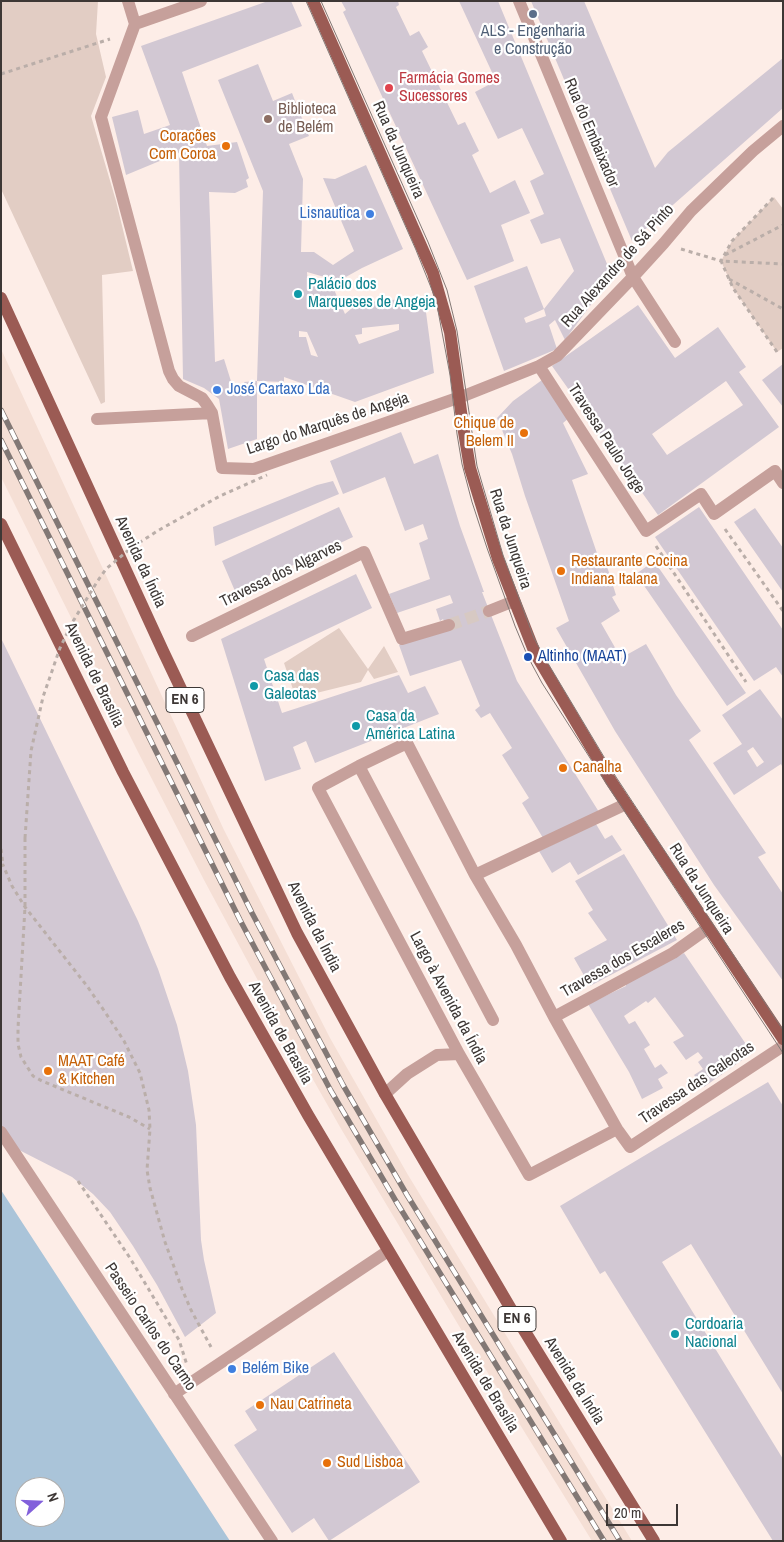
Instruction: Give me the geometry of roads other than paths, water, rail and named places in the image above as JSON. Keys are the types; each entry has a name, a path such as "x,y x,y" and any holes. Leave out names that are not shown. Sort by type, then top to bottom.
{"main road":[{"name":"Rua da Junqueira","path":"313,1 433,273 450,332 470,468 486,524 535,653 626,804 783,1039"},
{"name":"Avenida da Índia","path":"1,298 190,710 297,933 385,1094 511,1309 654,1541"},
{"name":"Avenida de Brasília","path":"1,524 123,772 230,977 388,1251 562,1541"}],"street":[{"path":"128,1 135,24 101,117 169,371 173,380 179,386 202,398 212,413"},
{"path":"135,24 201,1"},
{"name":"Rua do Embaixador","path":"519,1 633,277 675,342"},
{"name":"Rua Alexandre de Sá Pinto","path":"459,398 539,366 557,356 664,244 691,210 752,151 783,126"},
{"name":"Travessa Paulo Jorge","path":"539,366 646,531 701,494 714,514 779,469"},
{"name":"Largo do Marquês de Angeja","path":"212,413 222,468 254,469 459,398"},
{"path":"97,420 212,413"},
{"path":"779,469 783,483"},
{"name":"Travessa dos Algarves","path":"192,636 364,552 402,639 449,625"},
{"path":"489,611 514,601"},
{"name":"Largo à Avenida da Índia","path":"618,1129 529,1175 459,1054 318,788 407,743 475,875 516,945 554,1017 630,1147"},
{"name":"Largo à Avenida da Índia","path":"359,766 494,1020"},
{"path":"475,875 626,804"},
{"name":"Travessa dos Escaleres","path":"554,1017 674,953 708,928"},
{"name":"Travessa das Galeotas","path":"630,1147 783,1046"},
{"path":"385,1094 406,1074 437,1055 459,1054"},
{"name":"Passeio Carlos do Carmo","path":"1,1132 272,1541"},
{"path":"174,1394 388,1251"}],"water":[{"path":"1,1190 230,1541 1,1541"}],"tunnel":[{"path":"449,625 489,611"}],"tram line":[{"path":"306,1 416,250 436,300 450,375 462,464 487,548 528,657 542,683 606,783 783,1053"},
{"path":"321,1 428,242 447,290 457,331 477,466 503,555 534,638 616,777 783,1030"}],"railway":[{"path":"1,410 252,913 343,1085 407,1195 620,1541"},
{"path":"1,440 240,920 331,1091 397,1203 604,1541"}],"place":[{"name":"ALS - Engenharia e Construção","path":"533,14"},
{"name":"Farmácia Gomes Sucessores","path":"389,88"},
{"name":"Biblioteca de Belém","path":"268,119"},
{"name":"Corações Com Coroa","path":"226,146"},
{"name":"Lisnautica","path":"370,214"},
{"name":"Palácio dos Marqueses de Angeja","path":"298,294"},
{"name":"José Cartaxo Lda","path":"217,390"},
{"name":"Chique de Belem II","path":"524,433"},
{"name":"Restaurante Cocina Indiana Italana","path":"561,571"},
{"name":"Altinho (MAAT)","path":"528,657"},
{"name":"Casa das Galeotas","path":"254,686"},
{"name":"Casa da América Latina","path":"356,726"},
{"name":"Canalha","path":"563,768"},
{"name":"MAAT Café & Kitchen","path":"48,1071"},
{"name":"Cordoaria Nacional","path":"675,1334"},
{"name":"Belém Bike","path":"232,1369"},
{"name":"Nau Catrineta","path":"260,1405"},
{"name":"Sud Lisboa","path":"327,1463"}]}
